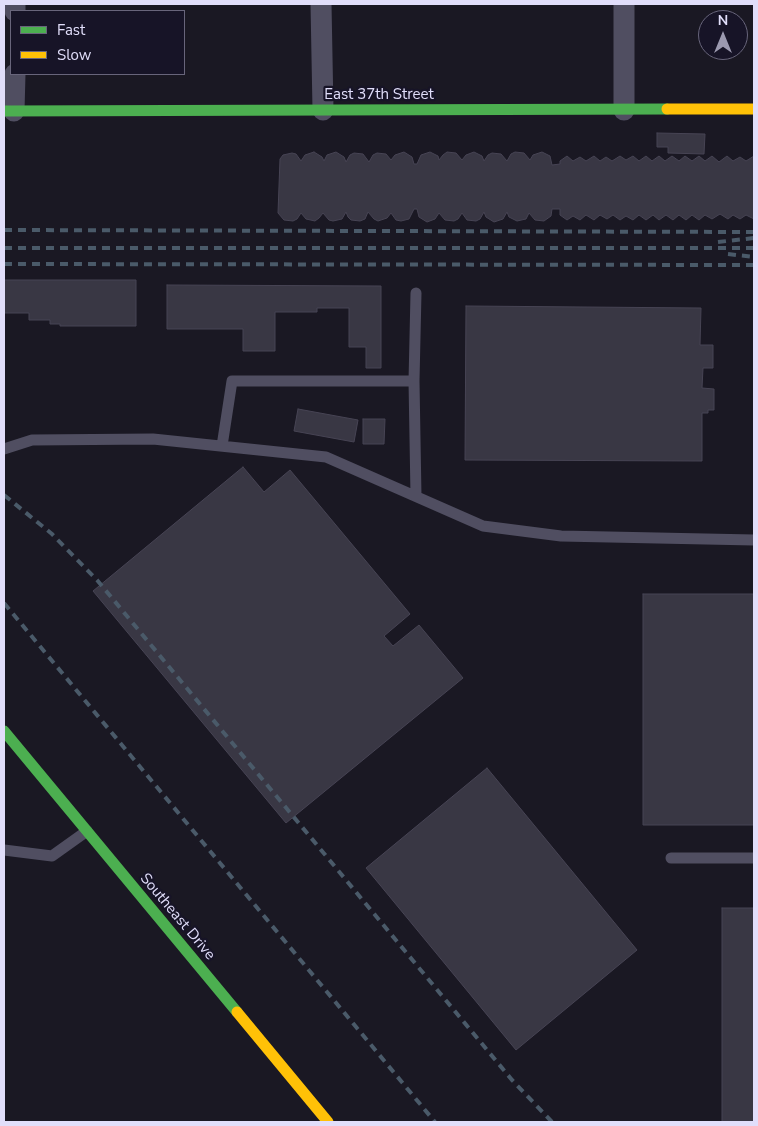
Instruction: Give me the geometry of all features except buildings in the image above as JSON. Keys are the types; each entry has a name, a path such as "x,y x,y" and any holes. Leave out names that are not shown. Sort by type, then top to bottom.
{"street":[{"path":"321,4 323,110"},
{"path":"624,4 624,110"},
{"path":"9,111 15,75"},
{"name":"East 37th Street","path":"9,111 754,110"},
{"name":"Southeast Drive","path":"4,731 328,1122"}],"lane":[{"path":"416,294 414,381 416,496"},
{"path":"222,446 232,381 414,381"},
{"path":"4,449 32,440 153,439 326,457 483,526 561,536 754,540"},
{"path":"4,850 52,856 87,831"},
{"path":"671,858 754,858"}],"railway":[{"path":"4,230 754,232"},
{"path":"718,242 754,238"},
{"path":"4,248 754,248"},
{"path":"728,254 754,257"},
{"path":"4,264 754,265"},
{"path":"4,495 52,534 97,580 512,1080 552,1122"},
{"path":"4,603 435,1122"}],"traffic: fast":[{"path":"4,111 667,109"},
{"path":"4,731 237,1012"}],"traffic: slow":[{"path":"667,109 754,109"},
{"path":"237,1012 328,1122"}]}
